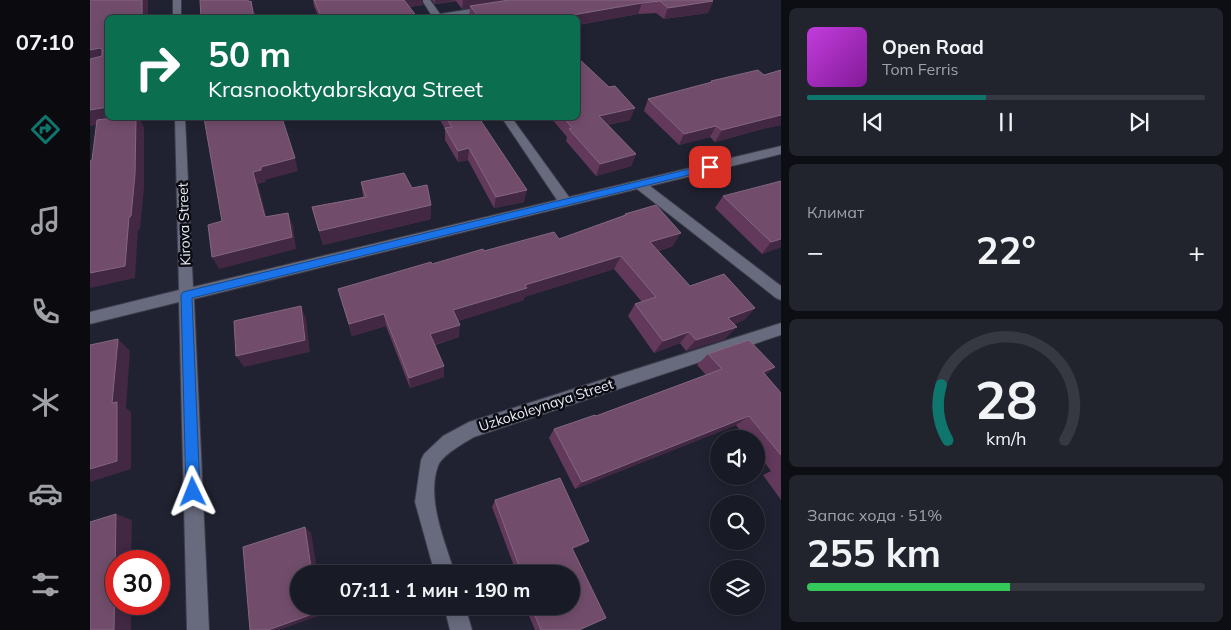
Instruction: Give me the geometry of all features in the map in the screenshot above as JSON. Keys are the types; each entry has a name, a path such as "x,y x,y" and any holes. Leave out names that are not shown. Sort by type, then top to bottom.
{"street":[{"path":"176,0 177,15"},
{"path":"426,0 437,15"},
{"path":"451,15 502,7"},
{"name":"Kirova Street","path":"180,120 198,630"},
{"path":"508,120 566,203"},
{"path":"90,318 781,150"},
{"path":"640,184 781,294"},
{"name":"Uzkokoleynaya Street","path":"442,565 424,502 430,460 449,442 469,430 781,329"},
{"path":"457,615 461,630"}],"building":[{"path":"90,0 142,0 142,15 105,15 105,108 90,110 90,59 102,56 102,50 100,48 90,50"},
{"path":"200,0 248,0 249,2 251,1 253,15 201,15"},
{"path":"314,0 404,0 416,15 321,15"},
{"path":"509,0 713,1 668,8 660,1 572,15 478,15 470,6"},
{"path":"580,60 609,87 615,86 635,108 599,116 636,154 600,164 569,129 572,128 566,120 580,120"},
{"path":"758,70 764,75 781,70 781,115 722,130 716,126 684,134 648,99 711,81"},
{"path":"97,120 136,120 135,174 125,266 90,273 90,161 92,160"},
{"path":"204,120 283,120 295,158 261,167 261,170 253,172 265,217 288,213 292,237 212,257 208,225 222,221"},
{"path":"447,120 480,120 527,190 496,197 469,148 458,151 445,128 452,127"},
{"path":"404,173 412,188 427,185 431,205 319,231 312,207 366,197 361,182"},
{"path":"781,181 781,239 771,242 723,196"},
{"path":"656,205 681,233 650,242 690,286 724,274 755,308 728,318 737,327 696,340 689,332 663,341 635,304 656,297 621,256 525,285 527,288 453,310 460,325 430,334 444,366 409,378 384,314 349,324 338,289 431,262 432,264 483,249 484,251 554,232 559,239 625,214"},
{"path":"301,306 305,340 236,356 234,321"},
{"path":"118,339 112,403 117,402 117,461 90,469 90,345"},
{"path":"749,340 775,367 763,372 781,393 781,455 765,436 765,430 760,430 749,416 582,482 554,429 596,416 722,369 708,354"},
{"path":"560,478 589,541 572,548 606,618 579,630 541,630 535,615 580,615 580,565 519,565 495,500"},
{"path":"116,514 115,550 105,550 105,615 114,615 114,630 90,630 90,522"},
{"path":"305,527 311,565 290,565 290,615 310,615 268,630 250,630 243,547"}],"route":[{"path":"193,492 187,295 710,167"}]}
